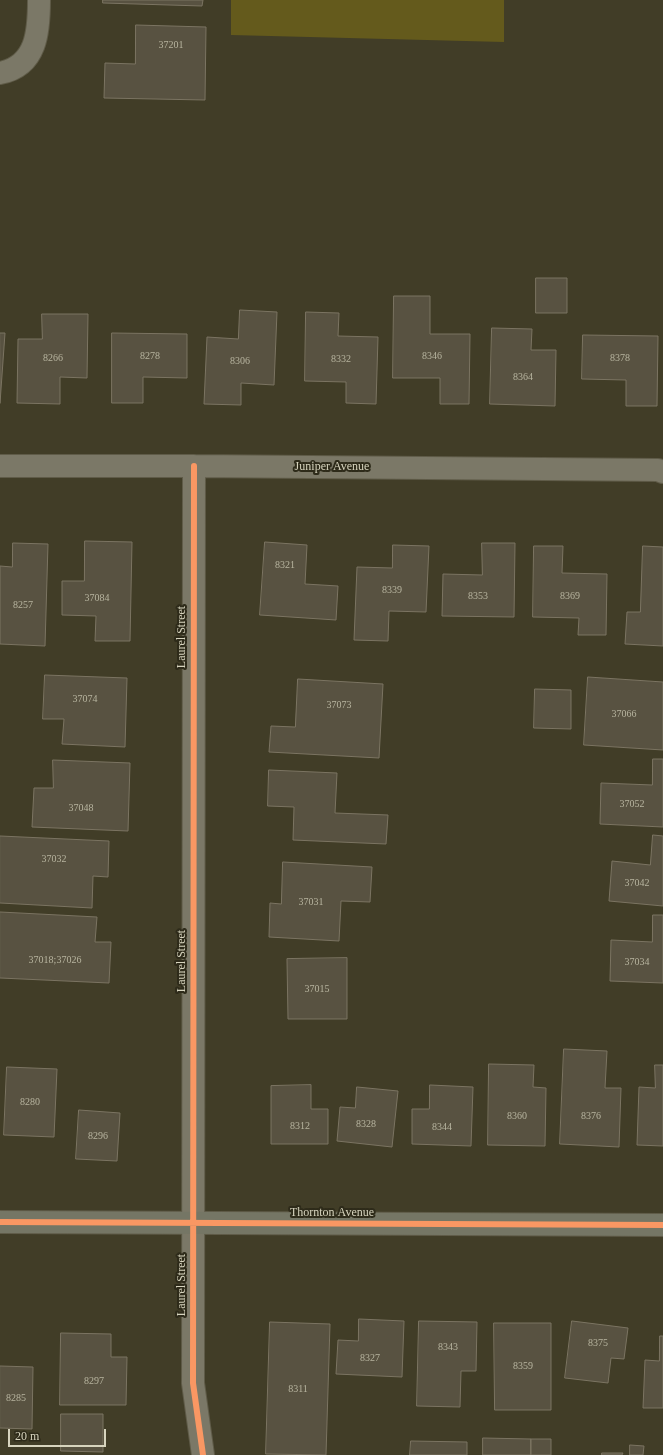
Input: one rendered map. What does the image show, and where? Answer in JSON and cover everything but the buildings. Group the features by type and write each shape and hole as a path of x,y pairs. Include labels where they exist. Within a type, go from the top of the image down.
{"main road":[{"name":"Thornton Avenue","path":"0,1222 663,1225"}],"street":[{"path":"0,73 7,72 23,62 35,43 39,25 39,0"},
{"name":"Juniper Avenue","path":"0,466 658,470 663,472"},
{"name":"Laurel Street","path":"194,466 193,1383 203,1455"}],"shaded area":[{"path":"231,0 504,0 504,42 231,35"}],"cycle path":[{"path":"194,466 193,1383 203,1455"},
{"path":"0,1222 663,1225"}]}
